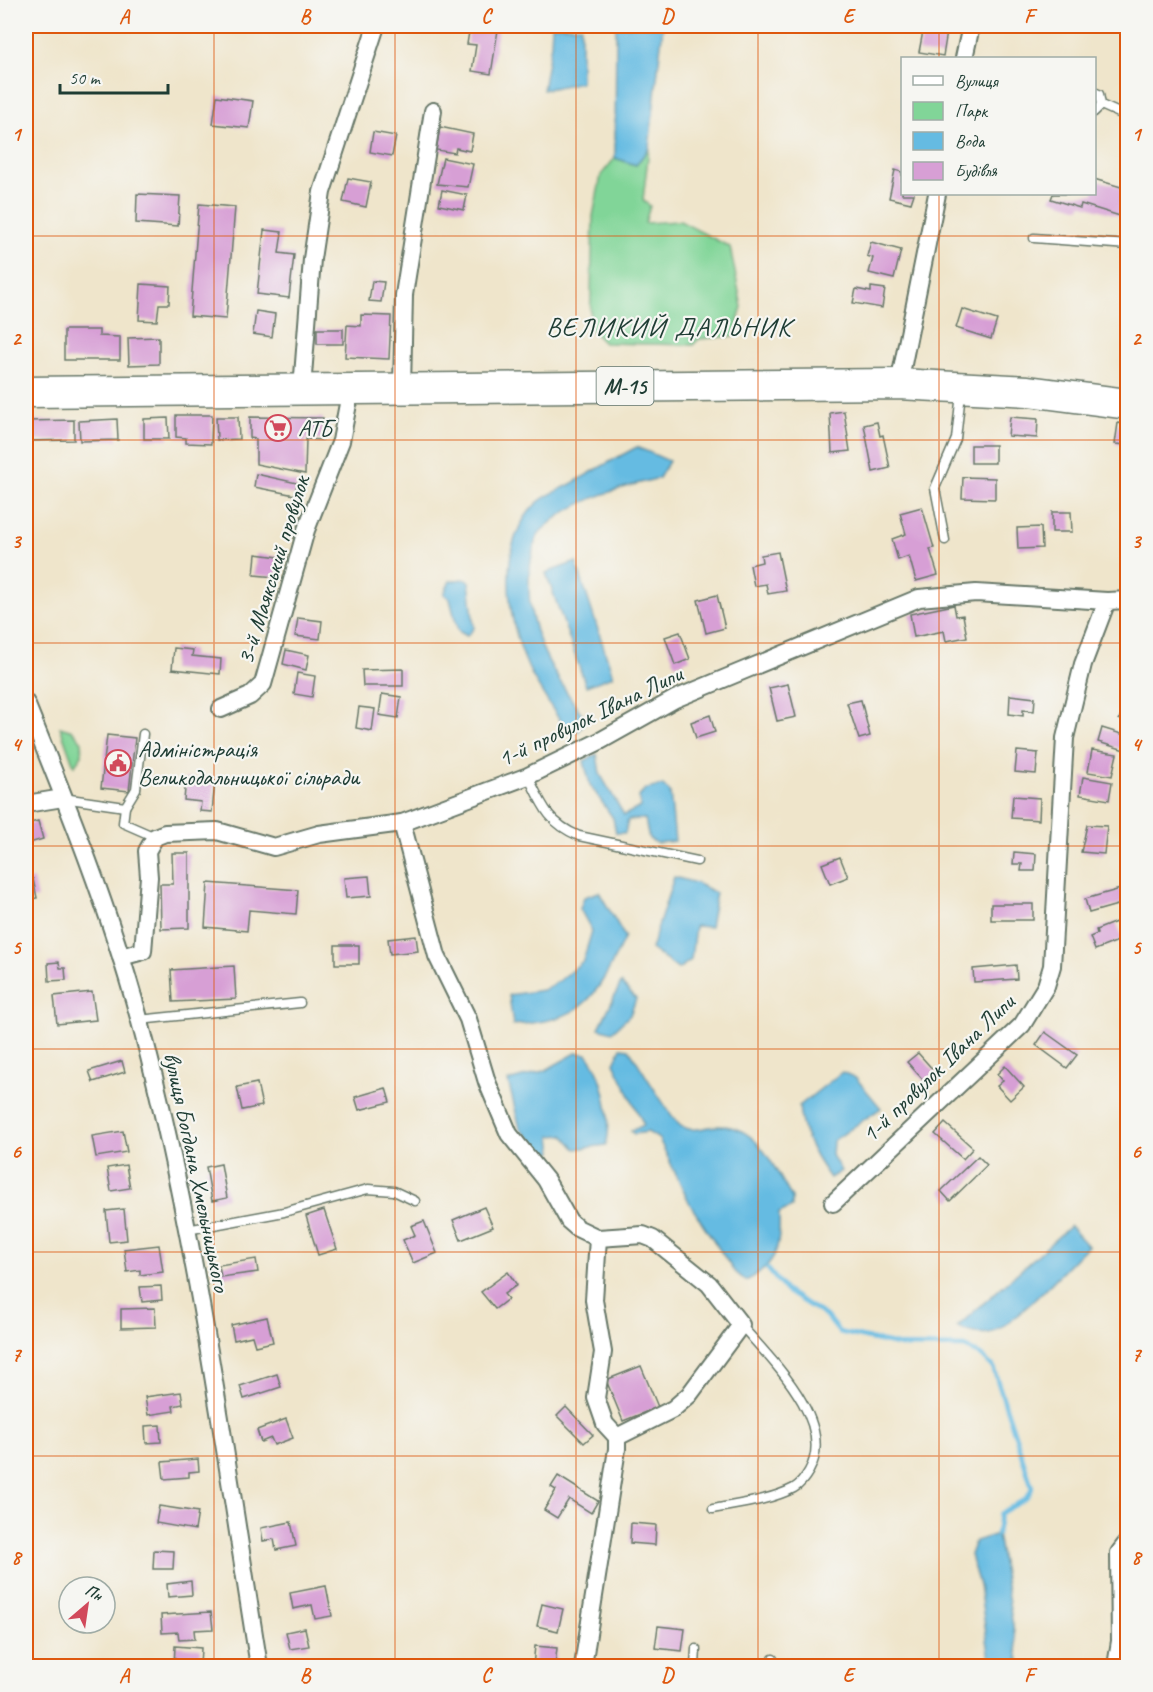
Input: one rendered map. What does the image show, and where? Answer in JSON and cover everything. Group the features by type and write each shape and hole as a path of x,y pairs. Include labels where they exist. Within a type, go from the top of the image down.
{"highway":[{"name":"М-15","path":"26,392 899,384 1028,391 1128,404"}],"street":[{"path":"302,389 312,259 322,192 376,26"},
{"path":"964,57 971,26"},
{"path":"402,388 404,295 433,111"},
{"path":"899,384 938,195"},
{"name":"3-й Маякський провулок","path":"221,709 250,696 263,684 306,530 341,441 351,388"},
{"name":"1-й провулок Івана Липи","path":"155,837 177,831 218,831 274,847 319,834 402,823 528,776 600,741 675,699 919,598 976,593 1107,601 1128,600"},
{"name":"1-й провулок Івана Липи","path":"833,1203 1022,1025 1047,987 1052,966 1065,738 1083,664 1107,601"},
{"name":"вулиця Богдана Хмельницького","path":"26,703 121,957 139,1020 187,1230 259,1666"},
{"path":"26,804 63,798"},
{"path":"402,823 437,956 468,1019 487,1082 509,1134 546,1180 569,1221 577,1228 598,1238 643,1236 653,1239 709,1284 741,1324 689,1395 672,1409 617,1437"},
{"path":"121,957 143,951 149,877 146,857 155,837"},
{"path":"583,1666 616,1464 617,1437 605,1424 596,1398 603,1352 594,1300 598,1238"},
{"path":"1116,1666 1120,1641 1119,1553 1128,1541"}],"lane":[{"path":"1096,92 1099,94 1098,109 1128,117"},
{"path":"1034,238 1128,245"},
{"path":"945,540 935,488 956,439 961,386"},
{"path":"143,734 136,789 125,807 123,823 155,837"},
{"path":"528,776 550,818 565,830 579,836 697,861"},
{"path":"63,798 125,807"},
{"path":"139,1020 300,1003"},
{"path":"187,1230 284,1212 368,1189 394,1191 415,1201"},
{"path":"713,1509 792,1489 805,1477 816,1450 813,1429 800,1399 741,1324"},
{"path":"695,1666 696,1650"}],"green space":[{"path":"649,148 643,200 650,206 645,223 680,221 730,247 742,307 734,336 699,339 693,345 604,343 590,329 593,216 601,175 615,158 636,165"},
{"path":"60,727 73,731 82,742 82,755 74,766"}],"water":[{"path":"552,26 581,26 581,82 543,90 551,44"},
{"path":"616,26 663,26 649,148 636,165 615,158"},
{"path":"637,447 669,461 659,478 628,486 568,510 542,530 534,548 529,583 534,626 550,665 586,720 579,731 566,730 528,667 515,627 509,582 510,560 515,539 524,520 537,503"},
{"path":"576,562 613,676 586,686 546,573"},
{"path":"463,579 469,581 474,628 467,636 458,631 450,599 444,594 450,581"},
{"path":"597,754 600,774 624,815 641,807 639,797 644,790 663,785 670,792 675,841 657,843 649,839 645,819 628,820 625,833 616,833 613,818 590,785 584,761"},
{"path":"674,877 696,883 716,893 710,927 695,926 691,960 678,969 651,949"},
{"path":"599,892 625,937 596,991 573,1011 557,1018 513,1025 509,995 543,990 559,981 583,961 592,931 580,909 584,897"},
{"path":"621,983 636,999 630,1015 612,1032 599,1028"},
{"path":"621,1048 629,1049 663,1103 681,1126 691,1129 721,1126 734,1128 746,1133 756,1141 792,1198 792,1207 779,1213 779,1236 771,1261 746,1281 733,1270 691,1206 659,1139 648,1132 634,1134 631,1131 644,1125 614,1063"},
{"path":"576,1053 587,1054 593,1062 602,1085 608,1111 606,1145 576,1149 564,1135 551,1136 553,1152 546,1155 520,1128 508,1081 544,1071"},
{"path":"842,1072 856,1078 881,1108 833,1141 832,1155 841,1171 830,1178 809,1144 802,1126 799,1106"},
{"path":"1070,1226 1088,1246 1025,1308 999,1329 989,1333 973,1333 957,1327"},
{"path":"997,1534 1020,1666 991,1666 979,1585 970,1555 975,1541"}],"building":[{"path":"470,26 498,30 491,74 472,71 476,45 467,44"},
{"path":"924,26 948,26 943,56 919,52"},
{"path":"217,96 253,101 249,128 213,124"},
{"path":"440,127 473,134 470,151 456,148 455,153 436,150"},
{"path":"373,132 396,136 392,156 370,152"},
{"path":"443,158 473,164 468,187 437,184"},
{"path":"895,170 901,172 901,195 914,195 911,203 889,198"},
{"path":"348,178 371,182 366,207 343,202"},
{"path":"1096,180 1128,189 1128,222 1119,220 1120,216 1081,204 1080,208 1051,199 1053,195 1096,195"},
{"path":"442,190 467,195 464,210 439,205"},
{"path":"137,194 180,196 178,226 136,223"},
{"path":"199,204 235,207 226,319 190,316"},
{"path":"264,230 282,232 279,253 294,255 289,298 257,294"},
{"path":"871,242 901,250 894,279 869,273 873,258 867,256"},
{"path":"372,281 384,282 381,302 369,301"},
{"path":"141,284 170,286 169,304 159,304 157,321 139,320"},
{"path":"871,287 885,289 882,308 853,303 856,289 871,292"},
{"path":"962,309 997,320 991,339 956,328"},
{"path":"256,311 275,314 272,337 253,334"},
{"path":"361,315 391,316 389,359 345,357 347,325 361,326"},
{"path":"317,329 343,329 343,344 317,344"},
{"path":"64,330 99,330 99,336 120,337 120,360 64,360"},
{"path":"159,337 159,364 129,365 128,338"},
{"path":"844,411 850,451 832,453 830,413"},
{"path":"176,415 212,415 211,444 186,443 186,438 176,437"},
{"path":"216,417 238,417 239,439 217,440"},
{"path":"250,417 323,418 322,440 306,439 305,474 256,464 256,439 250,438"},
{"path":"1010,417 1038,419 1037,438 1008,436"},
{"path":"168,418 169,439 144,439 144,419"},
{"path":"117,419 118,440 80,441 79,421"},
{"path":"74,420 74,440 26,441 26,421"},
{"path":"877,422 880,436 883,435 890,468 873,472 864,425"},
{"path":"1118,423 1128,425 1128,445 1115,444"},
{"path":"971,445 995,445 995,463 971,463"},
{"path":"256,474 297,483 295,495 254,487"},
{"path":"963,477 995,478 995,499 962,498"},
{"path":"922,507 934,548 930,549 938,575 916,581 909,556 898,560 892,539 906,534 900,513"},
{"path":"1052,512 1071,512 1072,532 1052,532"},
{"path":"1041,527 1042,548 1018,549 1017,528"},
{"path":"778,552 786,591 768,594 766,584 754,586 750,565 762,562 761,555"},
{"path":"256,554 279,557 276,577 254,575"},
{"path":"717,595 725,628 706,633 698,600"},
{"path":"954,605 956,616 963,615 967,637 946,641 944,631 914,637 910,614"},
{"path":"298,618 322,621 320,639 295,636"},
{"path":"680,632 690,659 675,665 665,637"},
{"path":"174,648 193,650 192,656 221,659 220,674 172,669"},
{"path":"286,650 309,655 306,670 283,664"},
{"path":"403,669 403,686 363,686 362,670"},
{"path":"297,673 315,676 312,697 294,694"},
{"path":"788,684 796,717 777,721 769,688"},
{"path":"382,694 401,697 398,718 379,715"},
{"path":"1010,695 1035,698 1034,711 1023,710 1023,716 1009,714"},
{"path":"1128,699 1128,723 1119,719"},
{"path":"861,700 870,736 859,739 847,703"},
{"path":"359,707 375,709 372,731 356,728"},
{"path":"710,715 715,732 696,738 691,722"},
{"path":"1102,728 1128,736 1128,751 1098,742"},
{"name":"Адміністрація Великодальницької сільради","path":"107,735 135,738 129,791 101,788"},
{"path":"1092,750 1117,754 1112,776 1088,772"},
{"path":"1017,751 1038,753 1036,774 1015,772"},
{"path":"1083,777 1112,782 1109,800 1080,795"},
{"path":"186,778 215,781 212,812 200,811 201,802 184,800"},
{"path":"1013,796 1040,798 1039,820 1011,818"},
{"path":"38,821 43,839 26,844 26,824"},
{"path":"1087,825 1107,826 1104,854 1081,852"},
{"path":"1014,852 1036,854 1035,871 1021,871 1022,864 1013,864"},
{"path":"172,853 189,853 189,928 161,929 160,884 173,884"},
{"path":"840,857 848,877 830,884 822,864"},
{"path":"369,876 371,896 346,898 344,878"},
{"path":"33,879 37,898 26,900 26,881"},
{"path":"208,883 298,890 296,914 249,910 247,931 205,927"},
{"path":"1124,888 1128,902 1089,913 1085,899"},
{"path":"991,904 1033,904 1033,920 991,920"},
{"path":"1116,922 1123,939 1095,950 1090,937 1097,934 1096,930"},
{"path":"416,936 418,951 390,954 388,939"},
{"path":"335,945 359,945 359,964 335,964"},
{"path":"59,962 60,968 65,968 66,980 49,981 48,963"},
{"path":"1016,965 1017,979 974,982 973,969"},
{"path":"234,966 236,999 173,1002 171,970"},
{"path":"92,992 96,1020 57,1024 54,996"},
{"path":"1045,1032 1077,1055 1067,1068 1036,1045"},
{"path":"918,1053 936,1073 925,1082 907,1062"},
{"path":"122,1061 125,1072 93,1082 89,1071"},
{"path":"1005,1066 1024,1087 1010,1100 997,1086 1003,1081 997,1074"},
{"path":"257,1083 262,1106 242,1110 237,1087"},
{"path":"386,1088 390,1102 359,1110 355,1097"},
{"path":"945,1123 973,1148 963,1159 935,1134"},
{"path":"123,1131 127,1152 96,1157 92,1136"},
{"path":"978,1156 987,1165 950,1201 941,1191"},
{"path":"221,1164 227,1198 212,1201 206,1167"},
{"path":"126,1165 130,1188 111,1191 107,1168"},
{"path":"484,1207 493,1227 461,1240 453,1220"},
{"path":"124,1209 127,1240 109,1242 106,1211"},
{"path":"324,1210 337,1249 318,1255 306,1216"},
{"path":"424,1221 437,1253 413,1263 403,1240 415,1235 411,1226"},
{"path":"159,1245 163,1272 140,1275 140,1270 127,1272 124,1249"},
{"path":"256,1259 258,1272 221,1277 219,1265"},
{"path":"508,1272 517,1285 504,1294 508,1299 495,1309 481,1292"},
{"path":"161,1286 162,1300 142,1302 140,1287"},
{"path":"155,1308 156,1327 121,1328 121,1309"},
{"path":"267,1317 273,1342 255,1346 252,1336 234,1340 231,1325"},
{"path":"641,1366 658,1407 623,1421 606,1380"},
{"path":"277,1374 281,1387 244,1399 240,1386"},
{"path":"181,1392 183,1404 173,1406 174,1411 148,1415 145,1397"},
{"path":"566,1407 593,1435 584,1443 557,1416"},
{"path":"286,1419 293,1438 274,1445 271,1438 261,1442 257,1430"},
{"path":"160,1425 161,1442 146,1443 145,1426"},
{"path":"198,1459 199,1471 189,1472 189,1477 164,1479 162,1462"},
{"path":"558,1476 598,1501 591,1513 569,1499 557,1518 544,1510 556,1490 551,1487"},
{"path":"159,1506 198,1512 195,1530 156,1523"},
{"path":"291,1522 296,1546 276,1550 274,1539 263,1541 261,1528"},
{"path":"631,1523 656,1525 655,1545 630,1543"},
{"path":"154,1550 174,1551 173,1569 153,1569"},
{"path":"191,1581 192,1595 168,1597 167,1584"},
{"path":"326,1586 332,1616 315,1619 312,1605 293,1609 290,1593"},
{"path":"542,1604 563,1609 558,1631 537,1626"},
{"path":"211,1612 213,1629 194,1630 195,1639 179,1640 178,1632 162,1633 161,1615"},
{"path":"658,1626 685,1629 682,1651 655,1648"},
{"path":"305,1628 309,1646 290,1649 286,1632"},
{"path":"175,1646 201,1648 200,1666 174,1666"},
{"path":"535,1646 557,1648 555,1666 533,1666"}],"waterway":[{"path":"767,1268 786,1291 826,1316 839,1332 901,1346 965,1347 982,1356 993,1367 1032,1487 1024,1500 1000,1514 997,1534"}],"place":[{"name":"АТБ","path":"278,428"},
{"name":"Адміністрація Великодальницької сільради","path":"118,763"}],"district":[{"name":"ВЕЛИКИЙ ДАЛЬНИК","path":"669,327"}]}
